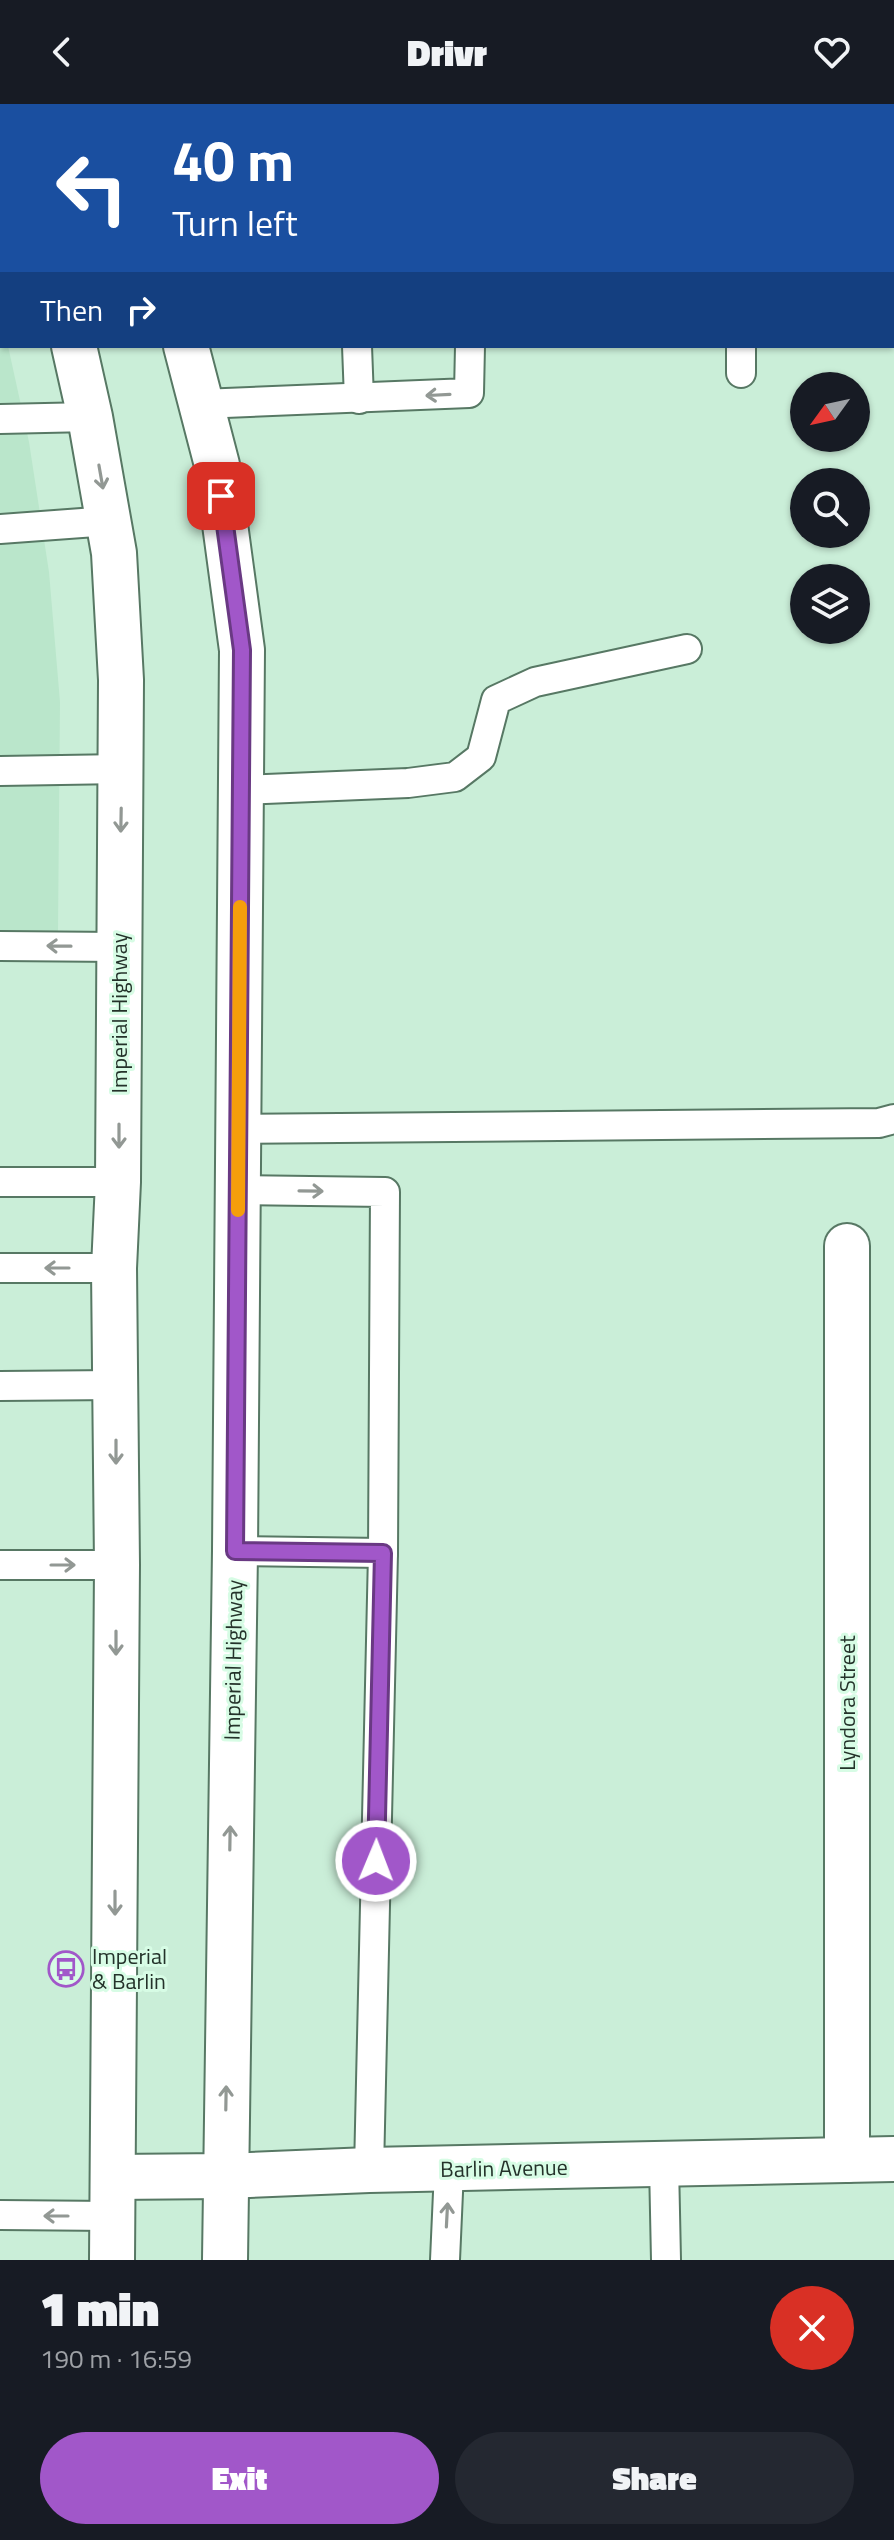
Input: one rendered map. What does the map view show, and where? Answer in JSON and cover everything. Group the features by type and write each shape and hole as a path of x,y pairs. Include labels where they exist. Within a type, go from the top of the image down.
{"main road":[{"name":"Imperial Highway","path":"74,348 114,553 120,664 122,769 118,1182 114,1268 117,1565 112,2260"},
{"name":"Imperial Highway","path":"187,348 217,465 242,650 235,1551 225,2260"},
{"name":"Lyndora Street","path":"847,1246 847,2160"},
{"name":"Barlin Avenue","path":"113,2196 225,2176 894,2159"}],"lane":[{"path":"357,348 359,399"},
{"path":"201,404 469,393 470,348"},
{"path":"0,419 90,417"},
{"path":"0,529 109,521"},
{"path":"241,790 408,783 455,777 481,757 496,700 535,682 687,649"},
{"path":"0,771 122,769"},
{"path":"0,946 119,947"},
{"path":"238,1129 879,1123 894,1119"},
{"path":"0,1182 118,1182"},
{"path":"238,1190 385,1192 383,1553 369,2170"},
{"path":"0,1268 114,1268"},
{"path":"0,1386 116,1385"},
{"path":"235,1551 383,1553"},
{"path":"0,1565 117,1565"},
{"path":"664,2164 666,2260"},
{"path":"445,2260 449,2170"},
{"path":"0,2215 113,2196"}],"shaded area":[{"path":"0,348 8,348 29,442 49,572 60,702 58,931 0,932"}],"slow traffic":[{"path":"238,1210 240,907"}],"place":[{"name":"Imperial & Barlin","path":"66,1969"}],"route":[{"path":"221,496 242,650 235,1551 383,1553 376,1861"}]}
